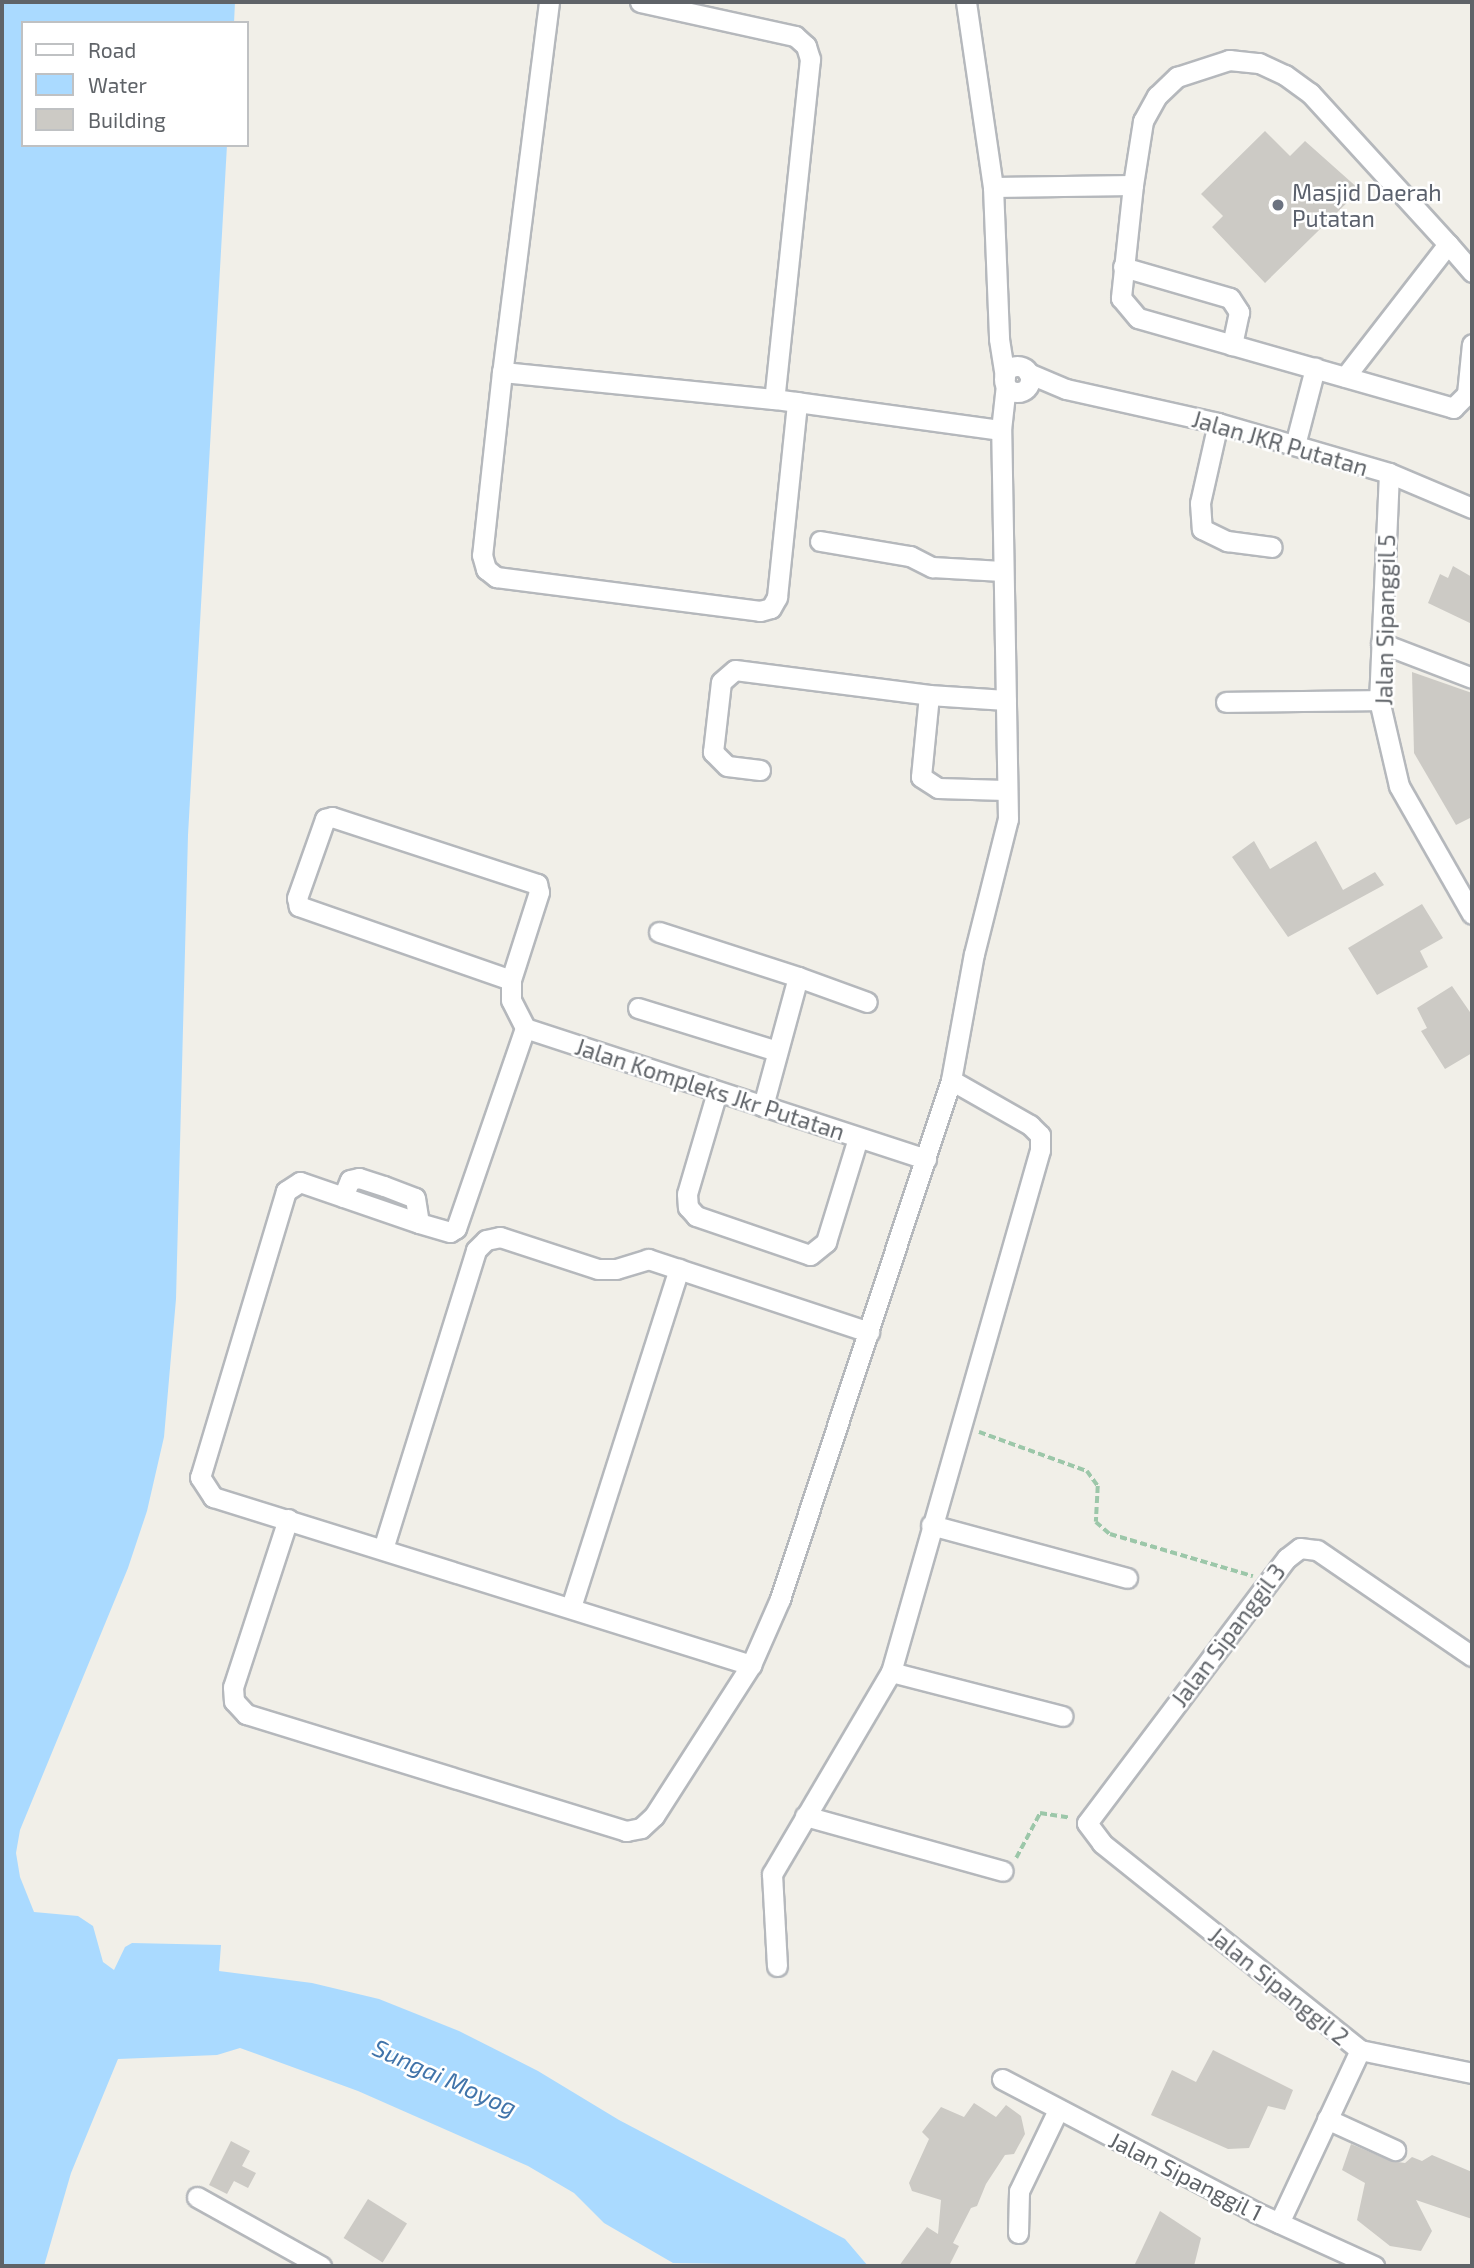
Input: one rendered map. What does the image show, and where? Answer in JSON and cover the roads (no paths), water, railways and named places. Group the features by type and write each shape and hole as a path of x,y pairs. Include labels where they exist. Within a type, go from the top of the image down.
{"street":[{"path":"549,2 502,372 482,555 486,569 496,577 760,611 771,608 777,597 797,402"},
{"path":"640,2 795,36 806,46 810,59 774,399"},
{"path":"288,1519 233,1687 234,1701 246,1714 626,1831 641,1828 654,1816 751,1665 780,1599 951,1080 974,954 1007,819 1001,430 1017,380 999,320 993,187 966,2"},
{"path":"1472,272 1310,93 1259,63 1229,60 1177,77 1157,96 1143,121 1121,298 1138,318 1453,408 1467,394 1472,344"},
{"path":"993,187 1133,185"},
{"path":"1345,377 1448,244"},
{"path":"1123,267 1230,298 1239,312 1232,345"},
{"path":"1296,445 1315,368"},
{"path":"502,372 774,399 1001,430"},
{"name":"Jalan JKR Putatan","path":"1017,380 1218,423 1389,473 1472,508"},
{"path":"1218,423 1200,503 1202,528 1227,541 1272,548"},
{"name":"Jalan Sipanggil 5","path":"1389,473 1379,700 1399,786 1472,914"},
{"path":"820,541 910,556 932,567 1002,571"},
{"path":"1381,643 1472,678"},
{"path":"760,770 727,766 713,752 721,682 735,670 929,695 1006,700"},
{"path":"929,695 921,777 927,784 1005,790"},
{"path":"1226,702 1379,700"},
{"path":"511,980 299,906 297,898 325,819 346,821 537,884 539,892 511,980 511,1000 525,1028 460,1221 450,1231 300,1182 286,1191 200,1477 214,1497 751,1665"},
{"path":"659,932 867,1002"},
{"path":"763,1106 798,977"},
{"path":"638,1008 777,1051"},
{"name":"Jalan Kompleks Jkr Putatan","path":"525,1028 926,1159"},
{"path":"777,1966 772,1874 891,1672 1040,1150 1040,1135 951,1080"},
{"path":"717,1092 687,1194 688,1206 696,1216 810,1255 826,1242 858,1138"},
{"path":"383,1549 476,1250 486,1240 500,1237 598,1269 616,1269 648,1259 869,1332"},
{"path":"571,1608 679,1269"},
{"path":"931,1525 1128,1578"},
{"name":"Jalan Sipanggil 3","path":"1087,1823 1270,1581 1300,1548 1317,1549 1472,1656"},
{"path":"891,1672 1062,1716"},
{"path":"805,1816 1003,1871"},
{"name":"Jalan Sipanggil 2","path":"1087,1823 1102,1843 1360,2050 1279,2223"},
{"path":"1360,2050 1472,2073"},
{"name":"Jalan Sipanggil 1","path":"1002,2079 1279,2223 1374,2266"},
{"path":"1018,2233 1019,2191 1058,2109"},
{"path":"1327,2119 1395,2150"},
{"path":"197,2197 321,2266"}],"water":[{"name":"Sungai Moyog","path":"2,2 235,2 234,21 21,21 21,147 227,147 188,835 176,1299 164,1437 147,1511 128,1568 20,1830 16,1853 20,1877 34,1912 78,1916 93,1926 103,1962 114,1970 125,1947 132,1943 221,1945 219,1971 312,1983 379,1999 459,2031 538,2071 619,2120 845,2239 868,2266 673,2263 604,2223 574,2193 528,2166 358,2091 240,2048 217,2055 118,2059 71,2173 44,2266 2,2266"}],"place":[{"name":"Masjid Daerah Putatan","path":"1278,205"}]}
